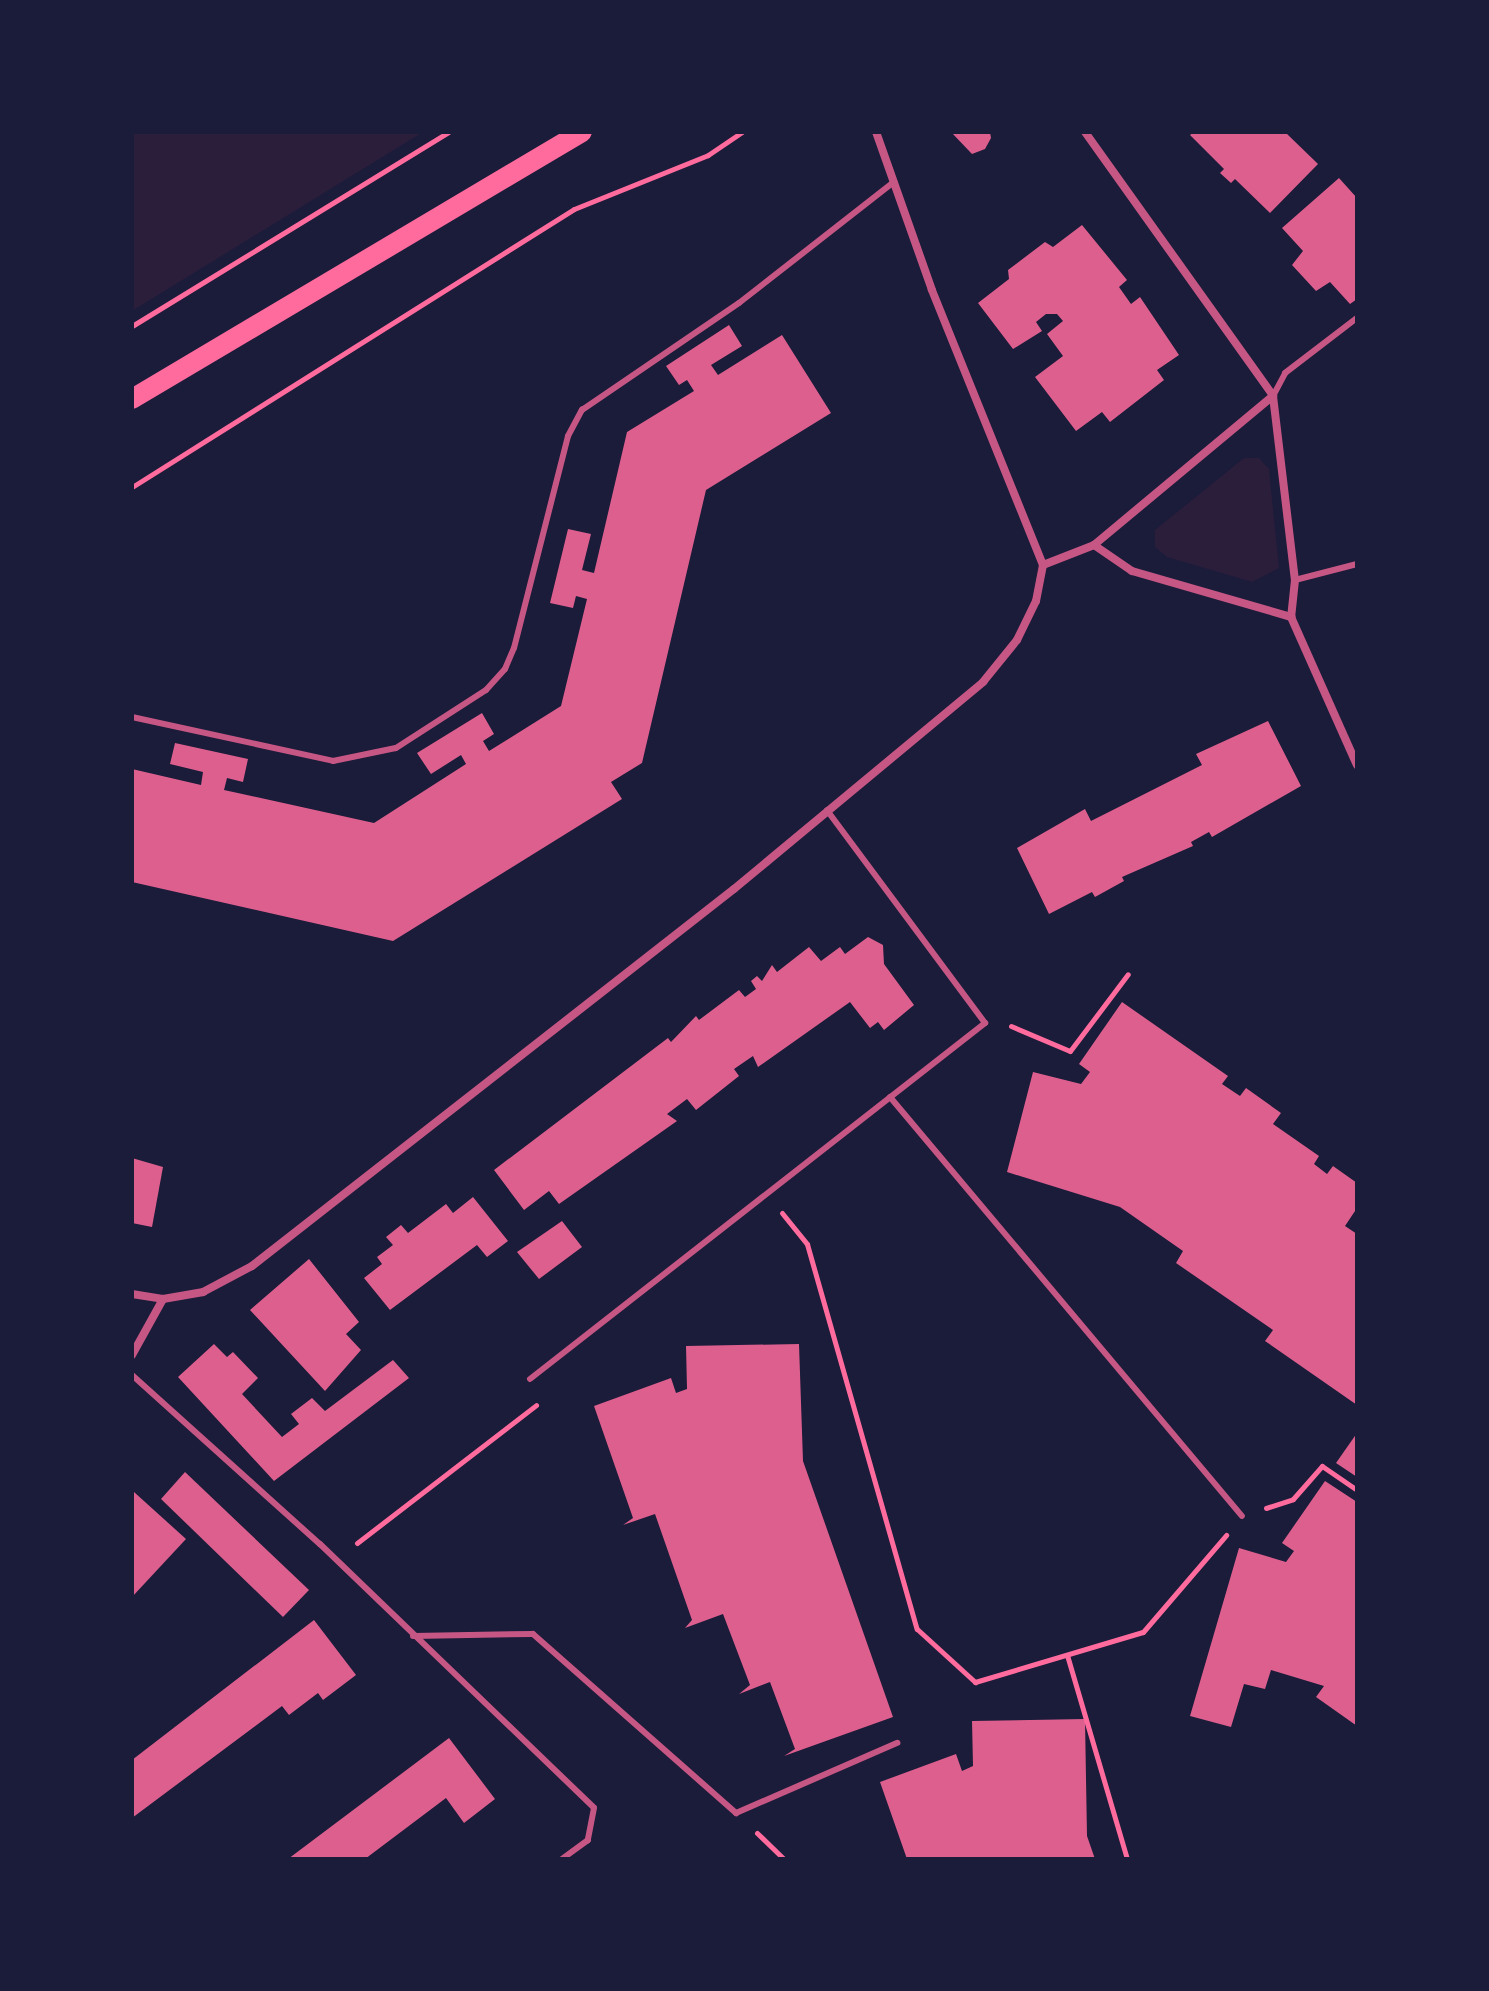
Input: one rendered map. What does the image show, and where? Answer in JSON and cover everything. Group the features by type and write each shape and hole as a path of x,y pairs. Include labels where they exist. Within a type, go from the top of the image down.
{"main road":[{"path":"132,399 582,132"}],"street":[{"path":"132,1294 163,1299 203,1292 252,1266 827,810 983,682 1027,623 1043,565 876,132"},
{"path":"1085,132 1273,396 1295,580 1291,617 1357,765"},
{"path":"1043,565 1094,545 1273,396"},
{"path":"1094,545 1132,571 1291,617"},
{"path":"132,1355 163,1299"}],"lane":[{"path":"132,717 333,761 396,748 486,690 505,669 514,648 568,436 582,410 739,303 894,182"},
{"path":"1273,396 1285,373 1357,318"},
{"path":"1295,580 1357,564"},
{"path":"530,1379 985,1023 827,810"},
{"path":"890,1097 1242,1516"},
{"path":"132,1375 320,1544 594,1808 588,1840 562,1859"},
{"path":"413,1636 533,1634 736,1813 897,1743"}],"path":[{"path":"132,326 448,132"},
{"path":"132,487 574,209 708,155 742,132"},
{"path":"774,1203 807,1244 917,1629 975,1682 1143,1632 1242,1516 1293,1499 1322,1466 1357,1490"},
{"path":"1067,1655 1127,1859"},
{"path":"736,1813 784,1859"}],"shaded area":[{"path":"132,132 423,132 132,311"},
{"path":"1244,458 1259,458 1269,469 1279,568 1252,582 1167,557 1155,547 1155,530"}],"building":[{"path":"951,132 990,132 991,138 985,149 972,154"},
{"path":"1194,132 1285,132 1318,164 1270,213 1235,179 1231,183 1220,173 1224,169 1190,135"},
{"path":"1339,178 1357,198 1357,299 1350,304 1330,282 1316,291 1292,265 1303,251 1282,228"},
{"path":"1082,225 1127,280 1119,287 1131,304 1140,297 1179,355 1157,370 1164,380 1110,422 1102,412 1076,431 1035,377 1063,356 1047,334 1063,321 1057,314 1046,314 1036,322 1042,331 1013,349 978,303 1009,279 1008,270 1045,242 1053,247"},
{"path":"729,325 742,346 711,365 718,375 782,335 831,413 706,490 642,763 611,782 622,799 393,941 132,882 132,769 201,785 203,772 170,764 175,743 248,759 243,782 227,778 224,790 374,823 466,764 461,755 431,774 417,753 482,713 494,734 483,741 489,751 561,706 587,599 576,596 573,608 550,603 568,529 591,534 582,570 594,573 627,432 694,391 687,380 679,385 666,366"},
{"path":"1268,721 1301,786 1212,837 1209,832 1191,842 1193,846 1122,877 1124,881 1095,897 1092,892 1049,914 1017,848 1085,809 1091,821 1202,765 1196,754"},
{"path":"868,937 883,945 884,964 914,1005 884,1030 878,1022 870,1028 850,1002 758,1067 753,1056 734,1069 739,1076 696,1110 687,1099 667,1114 677,1121 559,1204 549,1191 524,1210 494,1170 668,1038 671,1042 696,1016 699,1020 739,990 745,997 756,989 751,981 757,976 762,981 772,965 777,972 809,947 821,961 840,947 845,954"},
{"path":"1122,1002 1228,1076 1222,1084 1240,1096 1246,1088 1281,1113 1273,1124 1319,1156 1314,1164 1327,1174 1333,1166 1357,1183 1357,1208 1345,1226 1357,1234 1357,1405 1265,1341 1273,1330 1176,1263 1183,1251 1120,1207 1007,1172 1033,1072 1081,1084 1090,1072 1079,1064"},
{"path":"132,1158 163,1167 152,1227 132,1223"},
{"path":"473,1197 508,1241 487,1257 477,1245 390,1310 364,1278 382,1264 377,1257 393,1245 386,1237 401,1225 408,1233 446,1204 453,1213"},
{"path":"562,1221 582,1247 539,1279 517,1252"},
{"path":"309,1259 359,1322 346,1334 361,1350 325,1391 250,1310"},
{"path":"214,1344 227,1357 233,1352 258,1378 242,1394 282,1437 299,1424 291,1414 312,1398 325,1411 393,1360 409,1378 274,1481 178,1377"},
{"path":"799,1344 803,1461 893,1717 784,1756 795,1749 770,1682 739,1694 750,1685 723,1614 685,1628 692,1620 655,1514 623,1525 633,1518 594,1406 671,1378 676,1393 687,1389 686,1346"},
{"path":"1357,1433 1357,1477 1336,1463"},
{"path":"185,1472 309,1590 283,1617 161,1499"},
{"path":"1325,1481 1357,1502 1357,1726 1316,1697 1324,1686 1271,1670 1265,1689 1244,1684 1231,1727 1190,1716 1239,1548 1286,1562 1294,1551 1282,1543"},
{"path":"134,1492 186,1539 132,1597 132,1494"},
{"path":"314,1620 356,1675 323,1700 318,1693 289,1715 282,1706 132,1818 132,1760"},
{"path":"1085,1719 1087,1836 1095,1859 907,1859 880,1782 956,1754 962,1771 973,1766 972,1721"},
{"path":"449,1738 495,1799 464,1823 446,1798 365,1859 288,1859"}]}
